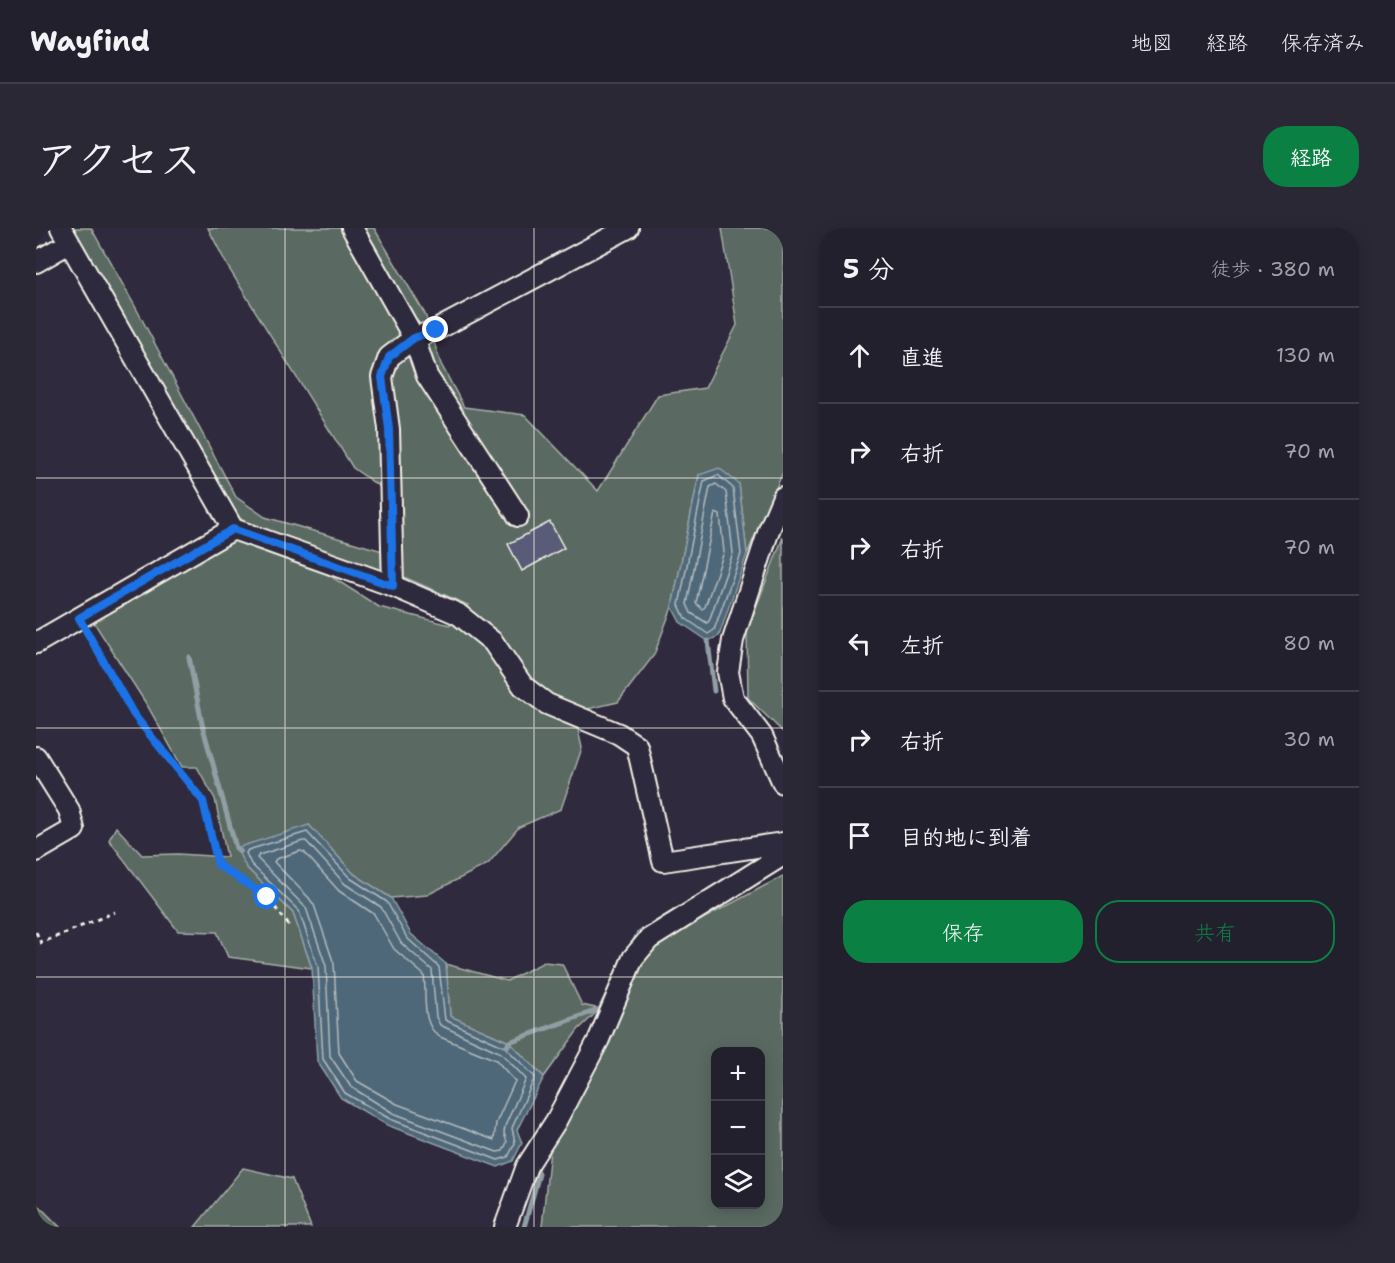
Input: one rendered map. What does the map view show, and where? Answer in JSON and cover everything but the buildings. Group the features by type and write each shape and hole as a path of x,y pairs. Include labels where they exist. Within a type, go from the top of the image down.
{"street":[{"path":"352,228 414,338 427,376 518,516"},
{"path":"393,586 389,429 382,377 389,357 414,338 436,330 628,228"},
{"path":"36,262 65,235 233,529 393,586 458,614 493,642 523,686 547,704 619,734 637,746 663,861 783,843"},
{"path":"783,496 769,530 737,629 728,672 733,698 762,736 783,783"},
{"path":"36,643 233,529"},
{"path":"36,758 69,810 74,829 36,851"},
{"path":"505,1227 530,1161 556,1121 588,1060 633,958 649,939 783,855"}],"path":[{"path":"79,618 134,715 203,801 218,865 267,897 291,928"},
{"path":"36,932 41,943 115,912"}],"green space":[{"path":"71,228 91,228 236,497 265,517 386,552 384,490 353,468 228,267 208,228 374,228 425,314 441,364 464,407 525,415 598,491 658,395 705,388 737,325 722,228 783,228 783,472 747,554 739,484 699,475 672,607 654,655 618,702 574,712 582,748 561,809 519,827 488,864 427,895 391,898 354,874 309,825 246,867 293,913 312,968 228,957 217,932 178,931 109,840 116,827 142,855 178,854 227,857 215,799 197,767 182,767 147,705 93,621 233,538 324,572 379,607 450,625 468,605 406,578 268,537 233,514"},
{"path":"783,537 783,732 748,698 747,631"},
{"path":"783,876 783,1227 542,1227 550,1150 652,946"},
{"path":"544,962 562,964 582,1005 600,1009 578,1030 544,1077 509,1042 450,1016 446,964 507,981"},
{"path":"243,1168 292,1179 311,1227 195,1227"},
{"path":"36,1203 60,1227 36,1227"}],"water":[{"path":"719,468 739,484 747,554 719,636 708,641 680,622 672,607 699,475"},
{"path":"309,825 354,874 391,898 411,934 446,964 450,1016 509,1042 544,1077 517,1130 522,1143 513,1161 498,1167 387,1125 341,1098 317,1061 312,968 293,913 246,867 236,848"}],"waterway":[{"path":"708,641 714,691"},
{"path":"189,657 202,724 236,848 240,851"},
{"path":"631,948 638,934 686,905"},
{"path":"507,1047 509,1042 600,1009 609,991"},
{"path":"524,1227 539,1174 535,1164"}],"route":[{"path":"267,897 218,865 203,801 134,715 79,618 233,529 393,586 389,429 382,377 389,357 414,338 436,330"}]}
